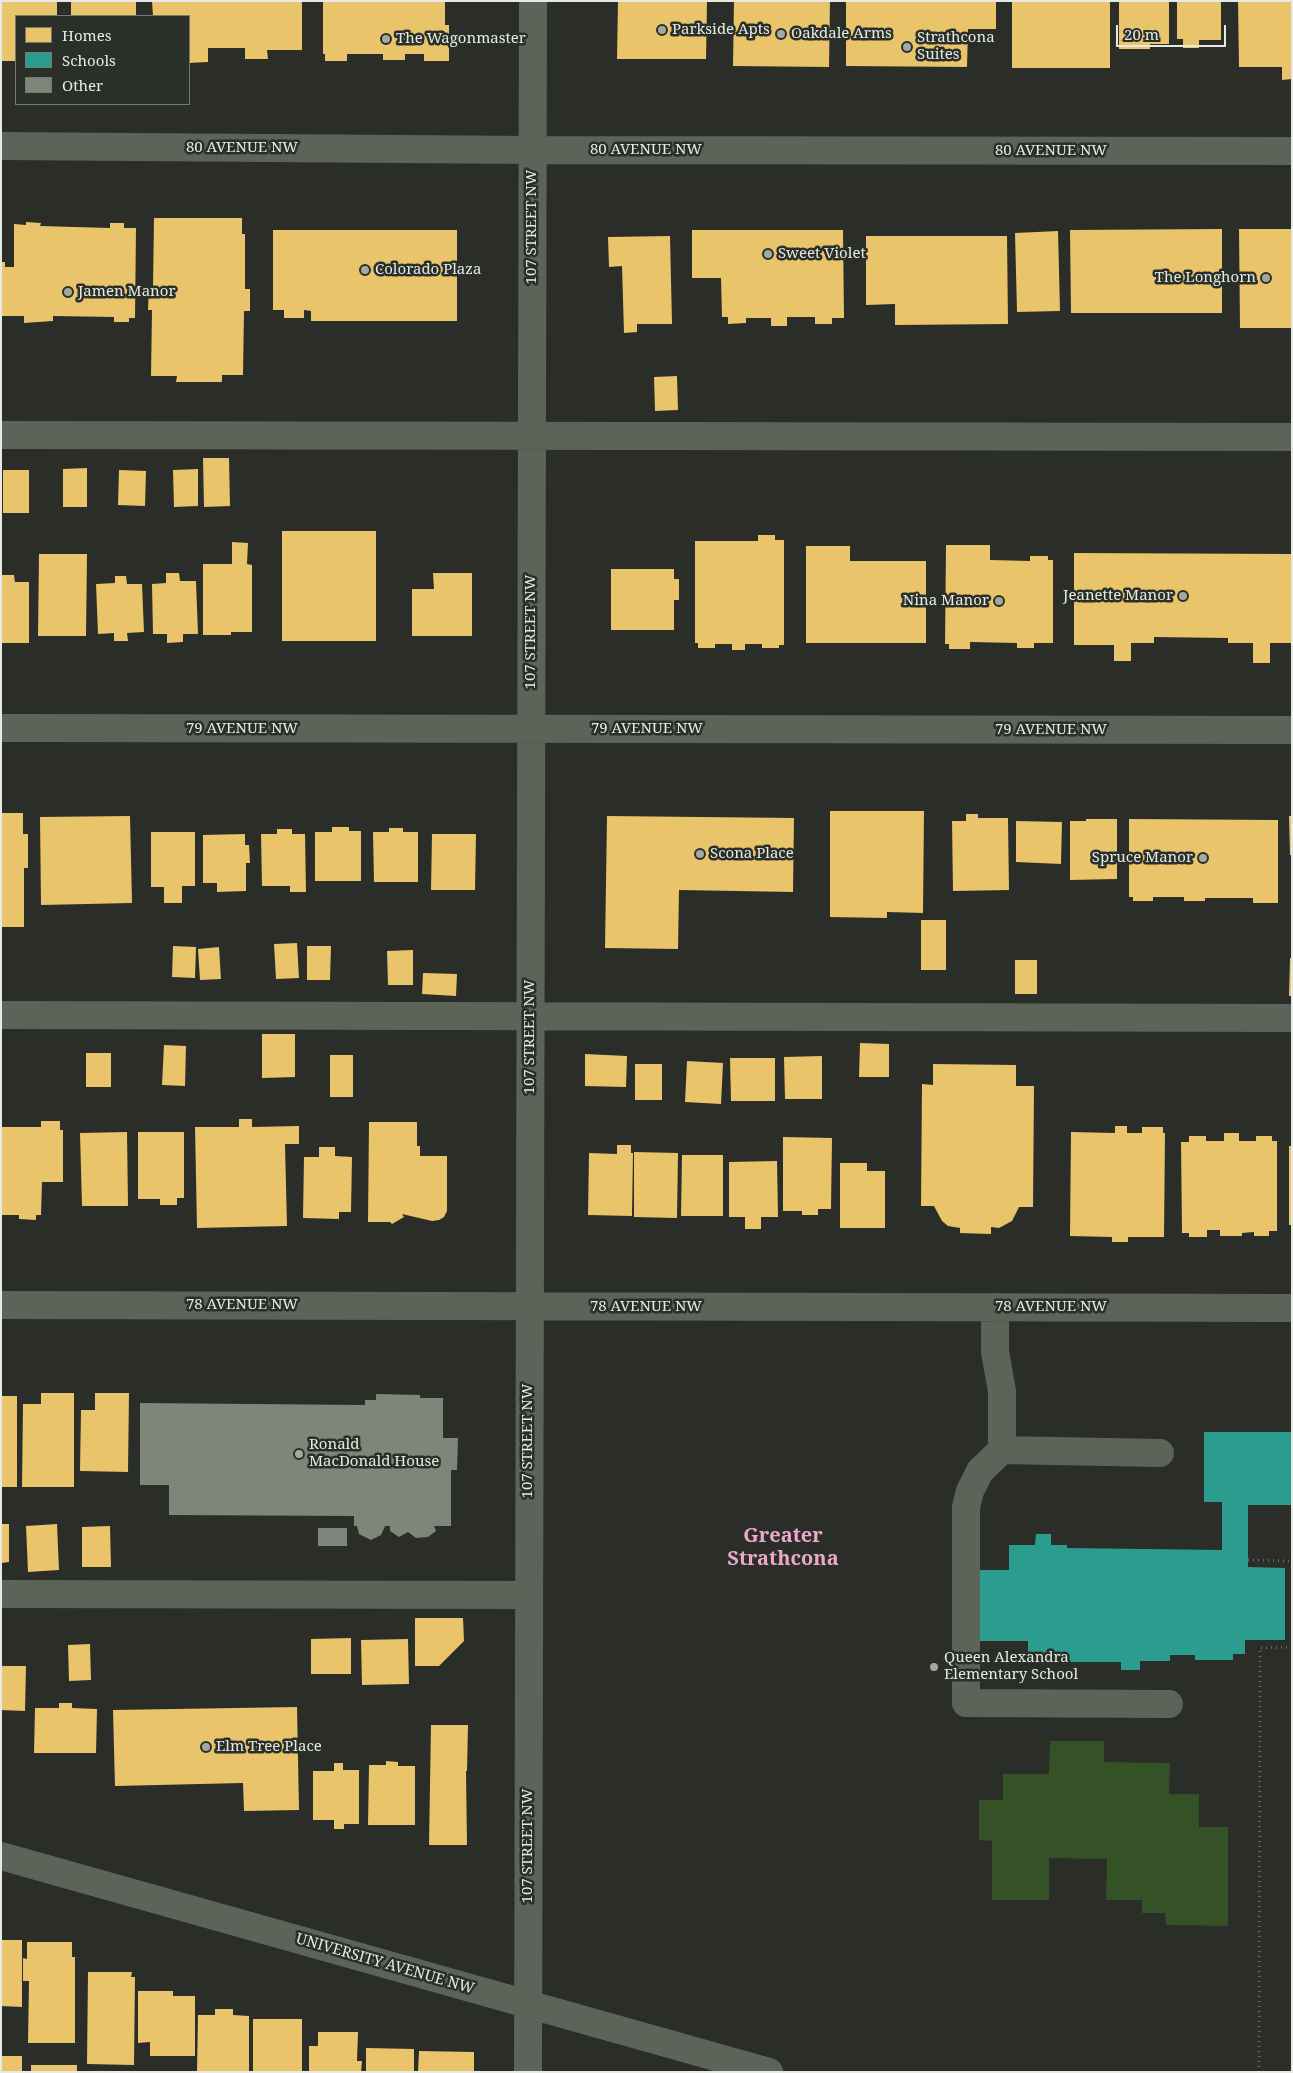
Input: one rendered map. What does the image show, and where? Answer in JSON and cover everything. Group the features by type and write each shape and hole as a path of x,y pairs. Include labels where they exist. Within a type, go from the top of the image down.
{"street":[{"name":"107 STREET NW","path":"528,2072 528,1307 533,1"},
{"name":"80 AVENUE NW","path":"1,146 532,150 1292,151"},
{"path":"1,435 1292,437"},
{"name":"79 AVENUE NW","path":"1,728 1292,730"},
{"path":"1,1015 1292,1018"},
{"name":"78 AVENUE NW","path":"1,1304 1292,1308"},
{"path":"995,1307 995,1352 1002,1391 1002,1450"},
{"path":"1160,1453 1002,1450 980,1471 970,1491 966,1507 966,1703 1169,1704"},
{"path":"1,1594 529,1595"},
{"name":"UNIVERSITY AVENUE NW","path":"1,1856 769,2072"}],"path":[{"path":"1248,1560 1292,1562"},
{"path":"1258,2072 1260,1648 1292,1647"}],"green space":[{"path":"1050,1741 1104,1741 1104,1762 1170,1763 1169,1794 1199,1794 1199,1827 1228,1827 1228,1926 1166,1925 1165,1913 1142,1913 1142,1900 1106,1900 1107,1859 1049,1858 1049,1900 992,1900 992,1841 979,1840 979,1800 1003,1800 1003,1774 1049,1774"}],"building: Homes":[{"path":"1,1 57,1 57,15 15,15 15,61 1,61"},
{"path":"71,1 136,1 136,15 71,15"},
{"path":"152,1 302,1 302,50 267,50 268,59 245,59 245,48 208,48 208,62 190,63 190,15 153,15"},
{"name":"The Wagonmaster","path":"323,1 445,1 445,25 449,25 449,61 424,61 424,54 405,54 405,60 383,60 383,54 347,54 347,61 325,61 325,54 323,54"},
{"name":"Parkside Apts","path":"618,1 707,1 706,59 617,59"},
{"name":"Oakdale Arms","path":"734,1 830,1 829,67 733,66"},
{"name":"Strathcona Suites","path":"846,1 996,1 996,29 968,29 967,67 846,66"},
{"path":"1012,1 1110,1 1110,68 1012,68"},
{"path":"1119,1 1169,1 1169,44 1150,44 1150,49 1119,49"},
{"path":"1177,1 1221,1 1221,40 1199,40 1199,48 1183,48 1183,39 1177,39"},
{"path":"1238,1 1292,1 1292,79 1282,80 1282,67 1239,67"},
{"path":"154,218 242,218 242,234 245,234 245,289 250,289 250,311 244,311 243,375 222,375 222,382 176,382 177,376 151,376 152,310 148,310 149,286 153,286"},
{"name":"Jamen Manor","path":"26,222 41,223 40,226 110,228 110,223 124,223 124,228 136,228 135,318 129,318 129,322 114,322 114,317 53,316 53,321 24,323 24,316 1,316 1,262 5,262 5,267 14,267 14,224 26,225"},
{"path":"1222,229 1222,313 1071,313 1070,230"},
{"name":"The Longhorn","path":"1239,229 1292,229 1292,328 1240,328"},
{"name":"Colorado Plaza","path":"273,230 457,230 457,321 311,321 311,311 304,310 304,318 284,318 284,310 273,310"},
{"name":"Sweet Violet","path":"692,230 843,230 844,318 832,318 832,324 815,324 815,317 787,317 787,326 771,326 771,318 746,318 746,323 728,324 728,317 722,317 721,278 692,278"},
{"path":"1058,231 1060,311 1017,312 1015,233"},
{"path":"670,236 672,324 637,324 637,332 624,333 622,266 609,267 608,237"},
{"path":"866,236 1007,236 1008,324 895,325 895,304 866,305"},
{"path":"677,376 678,410 655,411 654,377"},
{"path":"203,458 229,458 230,506 204,507"},
{"path":"87,468 87,507 63,507 63,469"},
{"path":"198,469 198,506 174,507 173,470"},
{"path":"3,470 29,470 29,513 3,513"},
{"path":"119,470 146,471 145,506 118,505"},
{"path":"282,531 376,531 376,641 282,641"},
{"path":"758,535 775,535 775,540 784,540 784,645 779,645 779,648 762,648 762,644 745,644 745,650 732,650 732,644 715,644 715,648 698,648 698,643 695,643 695,541 758,541"},
{"path":"232,542 248,543 247,564 252,565 252,632 231,632 231,635 203,635 203,564 232,564"},
{"name":"Nina Manor","path":"946,545 990,545 990,560 1030,561 1030,556 1048,556 1048,560 1053,560 1053,643 1034,643 1034,648 1017,648 1017,643 970,642 970,649 949,649 949,644 945,644"},
{"path":"806,546 850,546 850,561 926,561 926,643 806,643"},
{"name":"Jeanette Manor","path":"1074,553 1292,554 1292,643 1270,643 1270,663 1253,663 1253,643 1228,643 1228,638 1154,637 1154,643 1131,643 1131,661 1114,661 1114,645 1074,645"},
{"path":"39,554 87,554 86,636 38,636"},
{"path":"611,569 674,569 674,579 679,579 679,600 674,600 674,630 611,630"},
{"path":"166,573 179,573 180,581 196,581 198,634 183,634 183,642 167,643 167,634 153,634 152,584 166,583"},
{"path":"433,573 472,573 472,636 412,636 412,589 434,589"},
{"path":"1,575 14,575 15,582 29,582 29,643 1,643"},
{"path":"115,576 126,576 127,584 142,584 144,632 127,633 128,641 114,641 114,633 98,634 96,584 115,583"},
{"path":"830,811 924,811 923,913 887,912 887,918 830,917"},
{"path":"1,813 23,813 23,834 28,834 28,868 24,868 24,927 1,927"},
{"path":"966,814 978,814 978,818 1008,818 1009,890 953,891 952,821 966,821"},
{"path":"130,816 132,903 41,905 40,817"},
{"name":"Scona Place","path":"607,816 794,818 793,892 679,890 678,949 605,948"},
{"path":"1289,816 1292,816 1292,855 1290,855"},
{"path":"1086,819 1117,819 1117,879 1070,880 1070,821 1086,821"},
{"name":"Spruce Manor","path":"1129,819 1278,820 1278,903 1253,903 1253,898 1205,898 1205,901 1184,901 1184,897 1153,897 1153,901 1133,901 1133,897 1129,897"},
{"path":"1016,821 1062,822 1061,864 1016,862"},
{"path":"332,827 349,827 349,831 361,831 361,881 315,881 315,832 332,832"},
{"path":"389,828 403,828 403,832 418,832 418,882 374,882 373,832 389,832"},
{"path":"277,829 292,829 292,834 305,834 306,892 290,892 290,886 262,886 261,834 277,834"},
{"path":"151,832 195,832 195,886 182,886 182,903 164,903 164,887 151,887"},
{"path":"245,834 245,845 249,845 250,863 246,863 246,891 217,892 217,883 203,883 203,835"},
{"path":"432,834 476,834 475,890 431,890"},
{"path":"921,920 946,920 946,970 921,970"},
{"path":"297,943 299,978 276,979 274,944"},
{"path":"173,946 196,947 195,978 172,977"},
{"path":"307,946 331,946 330,980 307,980"},
{"path":"219,947 221,979 200,980 198,949"},
{"path":"413,950 413,985 388,985 387,951"},
{"path":"1290,958 1292,958 1292,996 1289,996"},
{"path":"1015,960 1037,960 1037,994 1015,994"},
{"path":"423,973 457,974 456,996 422,994"},
{"path":"262,1034 295,1034 295,1077 262,1078"},
{"path":"860,1043 889,1044 889,1077 859,1077"},
{"path":"164,1045 186,1046 185,1086 162,1085"},
{"path":"86,1053 111,1053 111,1087 86,1087"},
{"path":"585,1054 627,1056 626,1087 585,1086"},
{"path":"330,1055 353,1055 353,1097 330,1097"},
{"path":"822,1056 822,1099 785,1099 784,1057"},
{"path":"730,1058 775,1058 775,1101 731,1101"},
{"path":"687,1061 723,1063 721,1104 685,1102"},
{"path":"635,1064 662,1064 662,1100 635,1100"},
{"path":"933,1064 1016,1065 1016,1086 1034,1086 1033,1207 1019,1207 1012,1221 999,1228 991,1227 991,1234 960,1233 960,1228 948,1226 942,1221 934,1206 921,1206 922,1084 933,1085"},
{"path":"239,1119 252,1119 252,1127 299,1126 299,1144 285,1144 287,1226 197,1228 195,1127 239,1127"},
{"path":"41,1121 60,1121 60,1130 63,1130 63,1182 42,1182 41,1215 36,1215 36,1220 19,1219 19,1215 1,1215 1,1127 41,1127"},
{"path":"369,1122 417,1122 417,1146 420,1146 420,1156 447,1156 447,1211 444,1217 432,1221 402,1214 404,1217 392,1224 390,1222 368,1222"},
{"path":"1115,1126 1127,1126 1127,1133 1142,1133 1142,1127 1163,1127 1163,1133 1165,1133 1164,1237 1128,1237 1128,1242 1112,1242 1112,1237 1070,1236 1071,1132 1115,1133"},
{"path":"127,1132 128,1206 82,1206 80,1133"},
{"path":"138,1132 184,1132 184,1198 177,1198 177,1205 160,1205 160,1199 138,1199"},
{"path":"1224,1133 1239,1133 1239,1141 1256,1141 1256,1136 1272,1136 1272,1141 1277,1141 1277,1231 1269,1231 1269,1236 1254,1236 1254,1232 1242,1233 1242,1236 1220,1236 1220,1230 1207,1230 1207,1237 1189,1237 1189,1233 1182,1233 1181,1142 1189,1142 1189,1136 1206,1136 1206,1141 1224,1141"},
{"path":"783,1137 832,1138 831,1209 818,1209 818,1215 802,1215 802,1211 783,1211"},
{"path":"617,1145 631,1145 631,1153 633,1153 632,1216 588,1215 589,1153 617,1154"},
{"path":"1289,1146 1292,1146 1292,1225 1289,1225"},
{"path":"319,1147 335,1147 335,1156 352,1157 351,1212 339,1212 339,1219 303,1218 304,1157 319,1157"},
{"path":"634,1152 678,1153 677,1218 634,1217"},
{"path":"682,1155 723,1155 723,1216 681,1216"},
{"path":"777,1161 778,1217 761,1217 761,1229 745,1229 745,1217 729,1217 729,1162"},
{"path":"840,1163 867,1163 867,1171 885,1171 885,1228 840,1228"},
{"path":"41,1393 74,1393 74,1487 22,1487 23,1404 41,1404"},
{"path":"95,1393 129,1393 128,1472 80,1471 81,1410 95,1410"},
{"path":"1,1396 17,1396 17,1487 1,1487"},
{"path":"1,1524 9,1524 9,1562 1,1563"},
{"path":"57,1524 59,1570 28,1572 26,1526"},
{"path":"110,1526 111,1567 82,1567 82,1527"},
{"path":"415,1618 463,1618 464,1641 439,1666 415,1666"},
{"path":"351,1638 351,1674 311,1674 311,1639"},
{"path":"408,1639 409,1684 362,1685 361,1640"},
{"path":"90,1644 91,1680 69,1681 68,1645"},
{"path":"1,1666 26,1666 25,1711 1,1710"},
{"path":"59,1703 72,1703 72,1708 97,1709 96,1753 34,1753 35,1708 59,1708"},
{"name":"Elm Tree Place","path":"297,1707 299,1810 244,1811 243,1783 115,1786 113,1710"},
{"path":"431,1725 468,1725 466,1771 467,1845 429,1845"},
{"path":"386,1761 398,1762 398,1766 415,1766 415,1825 368,1825 369,1765 386,1765"},
{"path":"334,1763 343,1763 343,1770 359,1770 359,1824 344,1824 344,1829 334,1829 334,1820 313,1820 313,1771 334,1771"},
{"path":"1,1940 22,1940 22,2007 1,2006"},
{"path":"27,1942 72,1942 72,1957 75,1957 75,2043 28,2043 29,1981 23,1981 23,1958 27,1959"},
{"path":"88,1972 132,1972 131,1977 135,1977 134,2065 87,2064"},
{"path":"138,1991 173,1991 173,1996 195,1996 195,2056 150,2056 150,2042 138,2043"},
{"path":"215,2009 233,2009 233,2015 249,2016 249,2072 197,2072 198,2015 215,2015"},
{"path":"253,2019 302,2019 302,2072 253,2072"},
{"path":"318,2032 358,2032 357,2061 362,2061 361,2072 309,2072 309,2046 318,2046"},
{"path":"366,2048 414,2049 414,2072 366,2072"},
{"path":"419,2051 474,2052 474,2072 418,2072"},
{"path":"1,2056 22,2056 22,2072 1,2072"},
{"path":"31,2065 77,2065 77,2072 31,2072"}],"building: Schools":[{"path":"1204,1432 1292,1432 1292,1505 1248,1505 1248,1567 1285,1568 1285,1640 1245,1640 1245,1654 1233,1654 1233,1660 1195,1660 1195,1655 1170,1655 1170,1661 1140,1661 1140,1670 1121,1670 1121,1662 1028,1662 1028,1641 974,1641 975,1570 1009,1570 1009,1545 1035,1545 1036,1534 1051,1534 1051,1545 1067,1545 1067,1548 1222,1550 1222,1502 1204,1502"}],"building: Other":[{"name":"Ronald MacDonald House","path":"376,1394 420,1395 420,1398 443,1398 443,1438 458,1438 457,1470 451,1470 451,1526 434,1526 436,1531 428,1537 416,1538 408,1532 399,1537 390,1531 390,1526 385,1526 381,1535 371,1540 359,1534 357,1526 354,1526 354,1516 169,1515 169,1485 140,1485 140,1403 365,1405 365,1400 376,1400"},
{"path":"318,1528 347,1528 347,1546 318,1546"}],"place":[{"name":"Parkside Apts","path":"662,30"},
{"name":"Oakdale Arms","path":"781,34"},
{"name":"The Wagonmaster","path":"386,39"},
{"name":"Strathcona Suites","path":"907,47"},
{"name":"Sweet Violet","path":"768,254"},
{"name":"Colorado Plaza","path":"365,270"},
{"name":"The Longhorn","path":"1266,278"},
{"name":"Jamen Manor","path":"68,292"},
{"name":"Jeanette Manor","path":"1183,596"},
{"name":"Nina Manor","path":"999,601"},
{"name":"Scona Place","path":"700,854"},
{"name":"Spruce Manor","path":"1203,858"},
{"name":"Ronald MacDonald House","path":"299,1454"},
{"name":"Queen Alexandra Elementary School","path":"934,1667"},
{"name":"Elm Tree Place","path":"206,1747"}],"district":[{"name":"Greater Strathcona","path":"783,1548"}]}
